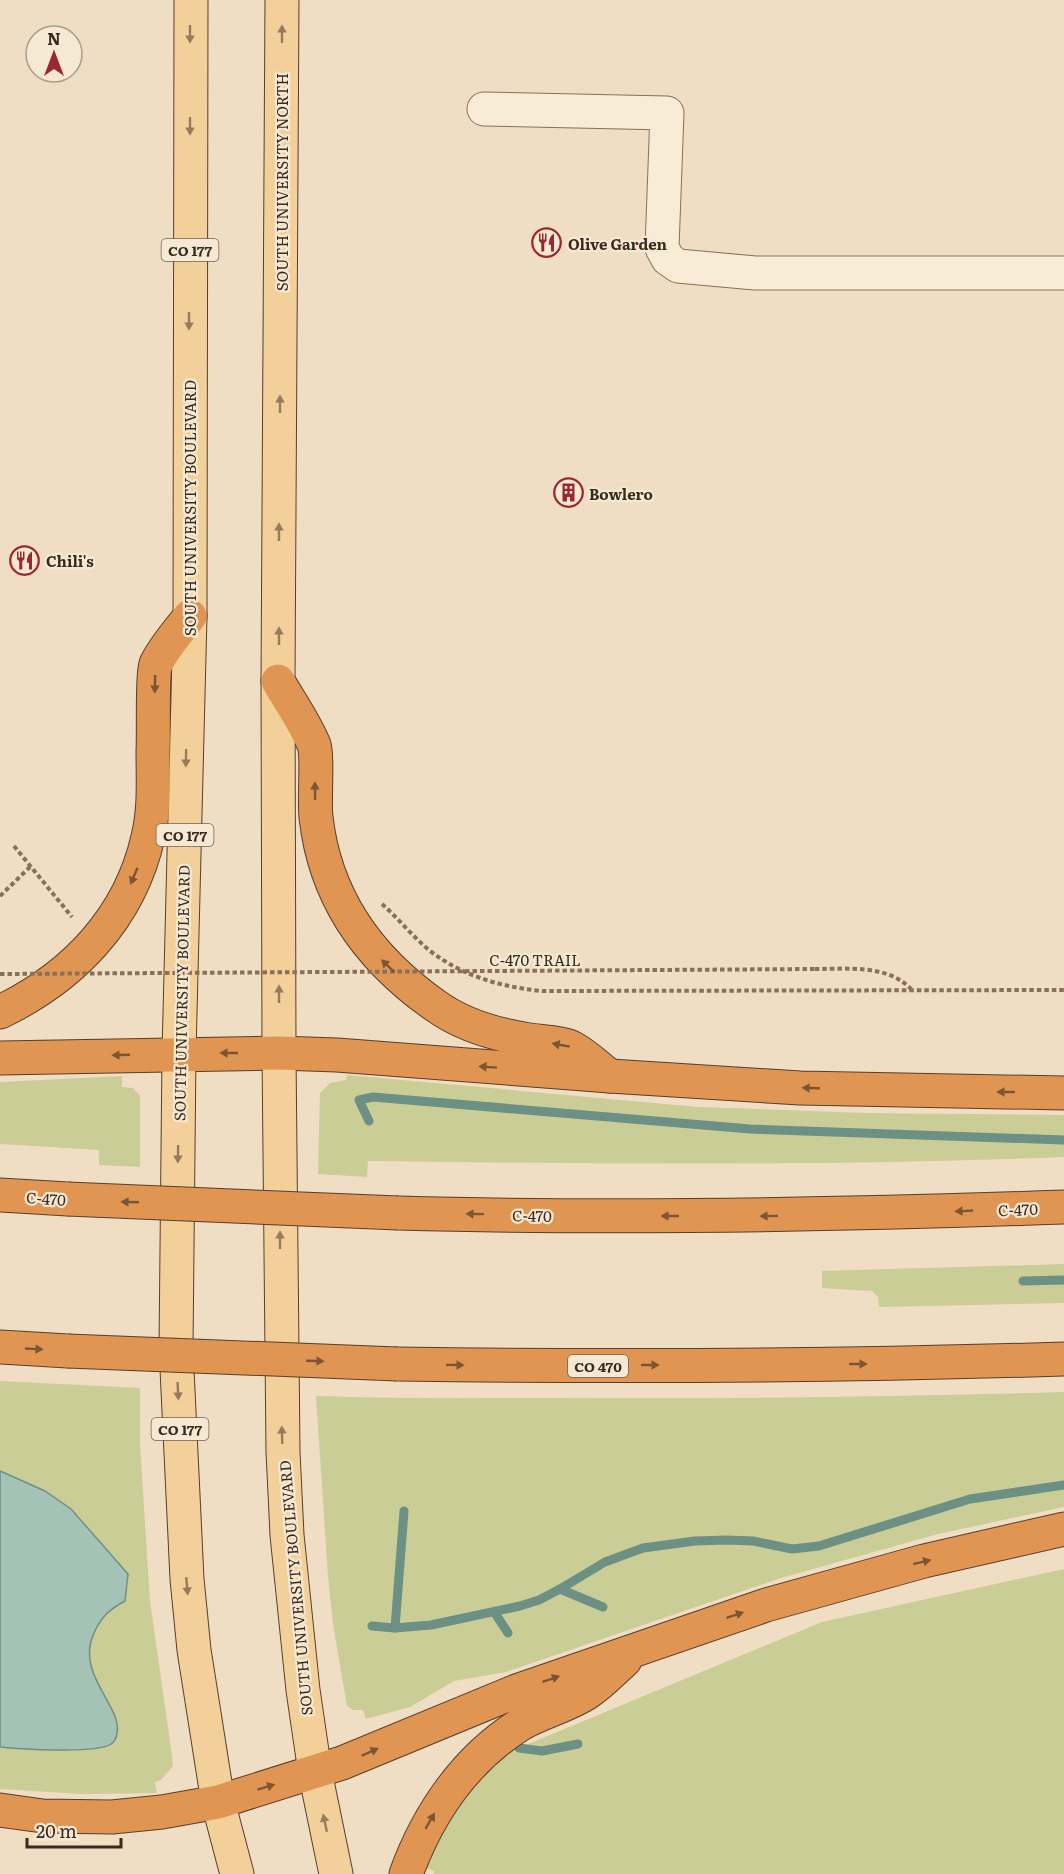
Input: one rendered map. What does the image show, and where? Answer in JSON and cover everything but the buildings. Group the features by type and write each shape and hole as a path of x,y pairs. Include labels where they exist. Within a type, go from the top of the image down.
{"highway":[{"path":"0,1012 47,986 69,968 102,934 125,896 143,854 151,823 155,666 190,616"},
{"path":"278,681 315,747 317,826 330,876 344,908 369,947 407,985 465,1023 504,1036 572,1047 609,1076"},
{"path":"0,1059 179,1053 279,1053 337,1055 609,1076 841,1089 1064,1093"},
{"name":"C-470","path":"0,1195 398,1212 729,1216 923,1213 1064,1207"},
{"name":"CO 470","path":"0,1347 397,1364 881,1364 1064,1359"},
{"path":"0,1810 43,1816 112,1817 162,1812 218,1802 356,1758 473,1708 766,1605 979,1548 1064,1529"},
{"path":"406,1874 421,1836 439,1806 456,1782 482,1754 523,1723 587,1693 639,1648"}],"main road":[{"name":"SOUTH UNIVERSITY BOULEVARD","path":"190,0 190,616 179,1053 176,1326 182,1495 194,1650 218,1802 237,1874"},
{"name":"SOUTH UNIVERSITY NORTH","path":"280,364 282,0"},
{"name":"SOUTH UNIVERSITY BOULEVARD","path":"280,364 279,1053 281,1384 284,1472 287,1535 303,1690 315,1772 336,1874"}],"lane":[{"path":"484,109 667,113 662,248 668,259 678,266 755,273 1064,273"}],"path":[{"path":"14,846 72,917"},
{"path":"0,896 30,867"},
{"path":"376,899 422,943 441,957 476,977 514,988 542,991 1064,990"},
{"name":"C-470 TRAIL","path":"0,974 860,969 891,975 903,981 911,990"}],"green space":[{"path":"347,1075 698,1107 866,1113 1064,1115 1064,1157 803,1163 368,1161 367,1177 318,1174 320,1093 330,1083 346,1080"},
{"path":"122,1076 122,1087 133,1088 140,1096 140,1167 99,1165 99,1150 0,1144 0,1082"},
{"path":"1064,1264 1064,1303 879,1307 878,1297 872,1291 822,1288 822,1271"},
{"path":"0,1381 140,1388 140,1444 150,1601 173,1766 161,1780 155,1782 157,1793 82,1794 0,1789"},
{"path":"1064,1392 1064,1507 938,1534 781,1578 506,1672 454,1681 410,1707 366,1719 363,1710 353,1710 347,1706 333,1624 328,1576 316,1396 750,1398"},
{"path":"1064,1569 1064,1874 434,1874 434,1871 424,1867 439,1832 485,1772 509,1752 822,1622"}],"shaded area":[{"path":"0,1471 45,1491 71,1509 128,1574 125,1601 110,1610 103,1618 94,1633 90,1649 95,1677 117,1726 116,1738 111,1744 75,1750 0,1747"}],"waterway":[{"path":"369,1121 359,1100 373,1097 750,1129 1064,1140"},
{"path":"1023,1281 1064,1280"},
{"path":"372,1626 395,1628 431,1625 520,1606 539,1600 605,1562 643,1548 695,1541 726,1540 753,1541 792,1549 819,1546 970,1499 1064,1485"},
{"path":"395,1628 404,1511"},
{"path":"560,1589 603,1607"},
{"path":"495,1613 508,1633"},
{"path":"519,1748 542,1751 578,1744"}],"place":[{"name":"Olive Garden","path":"547,243"},
{"name":"Bowlero","path":"568,493"},
{"name":"Chili's","path":"25,560"}]}
